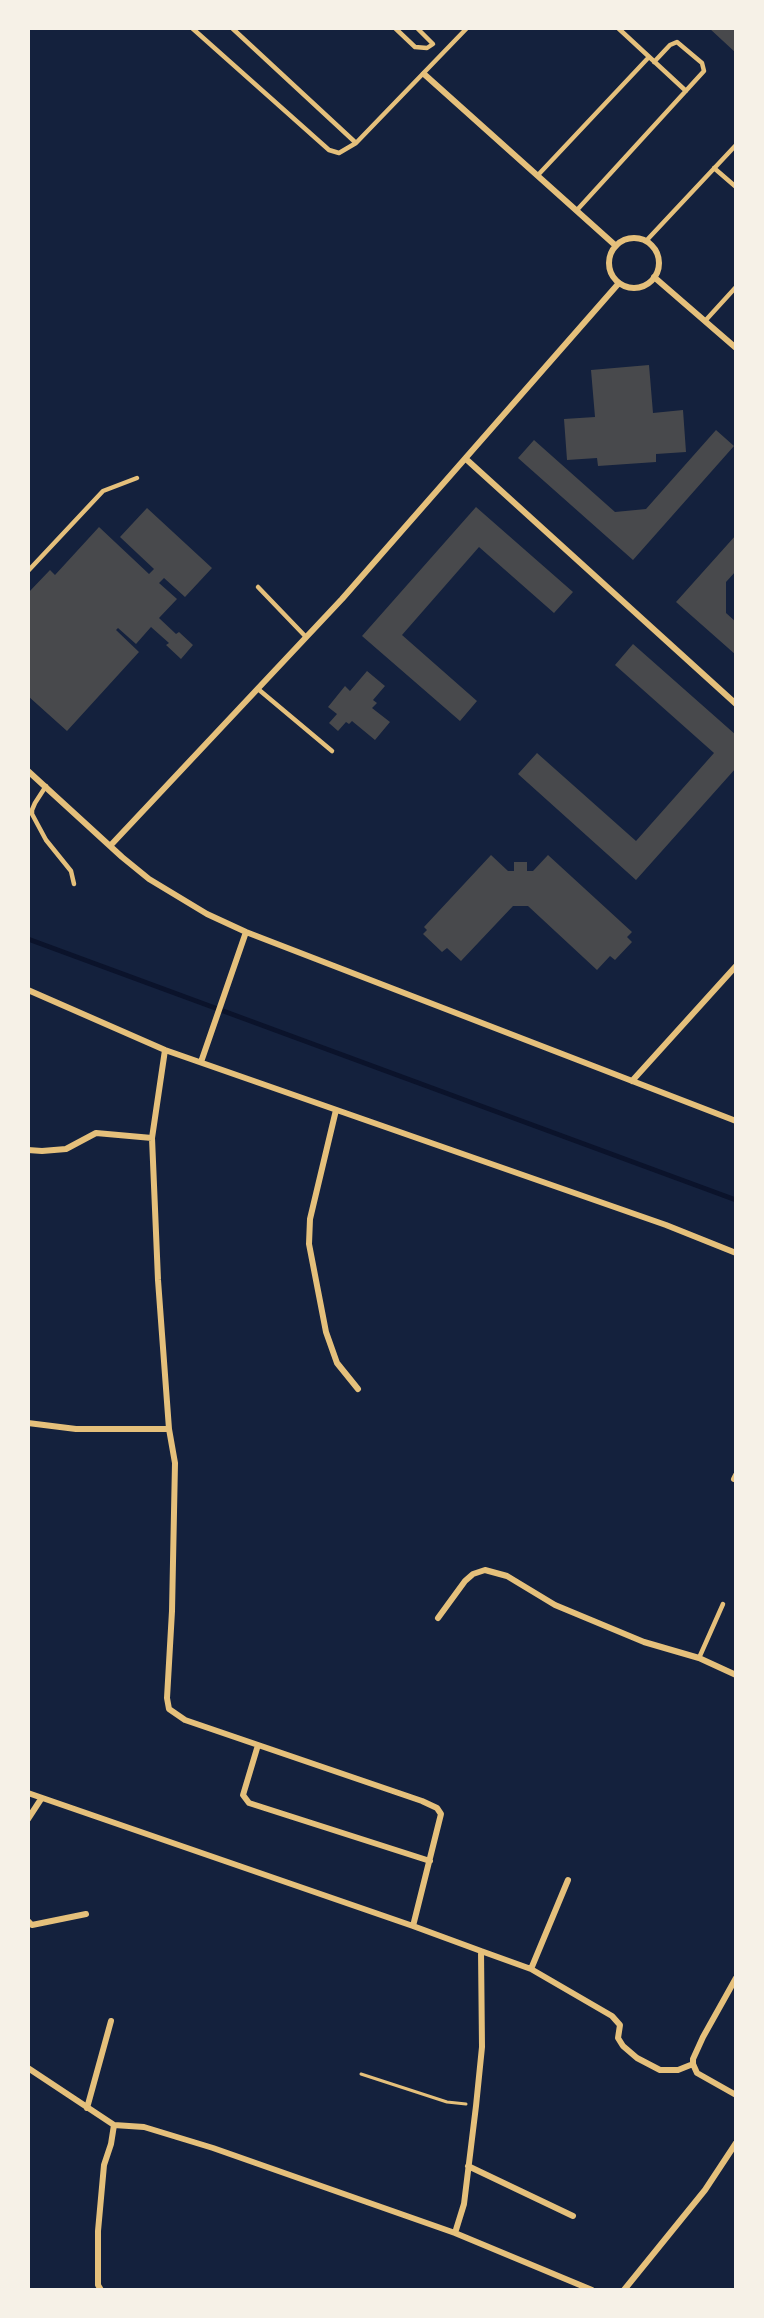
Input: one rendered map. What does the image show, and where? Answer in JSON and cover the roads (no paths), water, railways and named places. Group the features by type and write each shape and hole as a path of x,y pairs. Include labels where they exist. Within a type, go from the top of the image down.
{"street":[{"path":"424,74 616,246"},
{"path":"631,238 646,242 653,247 659,261 654,277 649,283 634,288 619,283 610,269 611,252 616,246 631,238"},
{"path":"654,277 735,348"},
{"path":"110,846 306,637 466,459 619,283"},
{"path":"466,459 735,704"},
{"path":"28,771 149,879 178,898 246,932 735,1121"},
{"path":"201,1062 246,932"},
{"path":"632,1081 735,966"},
{"path":"28,990 165,1050 666,1225 735,1253"},
{"path":"165,1050 152,1138 158,1280 169,1430 175,1463 172,1611 167,1698 169,1708 185,1720 437,1808 441,1814 413,1926"},
{"path":"336,1110 310,1219 309,1244 326,1332 337,1363 358,1389"},
{"path":"28,1150 66,1149 96,1133 152,1138"},
{"path":"28,1423 76,1429 169,1430"},
{"path":"438,1618 465,1581 473,1574 485,1570 507,1576 555,1605 644,1642 699,1658 735,1675"},
{"path":"258,1745 243,1795 249,1803 430,1861"},
{"path":"28,1792 531,1969 612,2016 620,2025 618,2038 623,2046 638,2058 660,2070 678,2070 693,2064"},
{"path":"28,1820 41,1798"},
{"path":"531,1969 568,1880"},
{"path":"30,1925 86,1914"},
{"path":"455,2233 464,2204 482,2047 481,1951"},
{"path":"735,1978 693,2058 697,2073 735,2096"},
{"path":"87,2108 111,2021"},
{"path":"28,2068 114,2125 144,2127 203,2145 455,2233 592,2289"},
{"path":"101,2289 98,2285 98,2231 104,2165 114,2125"},
{"path":"624,2289 705,2190 735,2143"},
{"path":"468,2166 573,2216"}],"lane":[{"path":"192,28 329,150 339,153 356,143 467,28"},
{"path":"232,28 356,143"},
{"path":"395,28 415,47 427,48 434,44 417,28"},
{"path":"618,28 686,91"},
{"path":"577,210 704,71 702,63 681,44 673,42 654,62"},
{"path":"538,175 649,57"},
{"path":"646,242 735,145"},
{"path":"714,168 735,187"},
{"path":"705,321 735,287"},
{"path":"28,571 103,491 138,478"},
{"path":"258,587 306,637"},
{"path":"258,688 332,751"},
{"path":"46,786 32,814 46,840 71,871 74,884"},
{"path":"699,1658 723,1604"}],"waterway":[{"path":"28,939 736,1200"}]}
